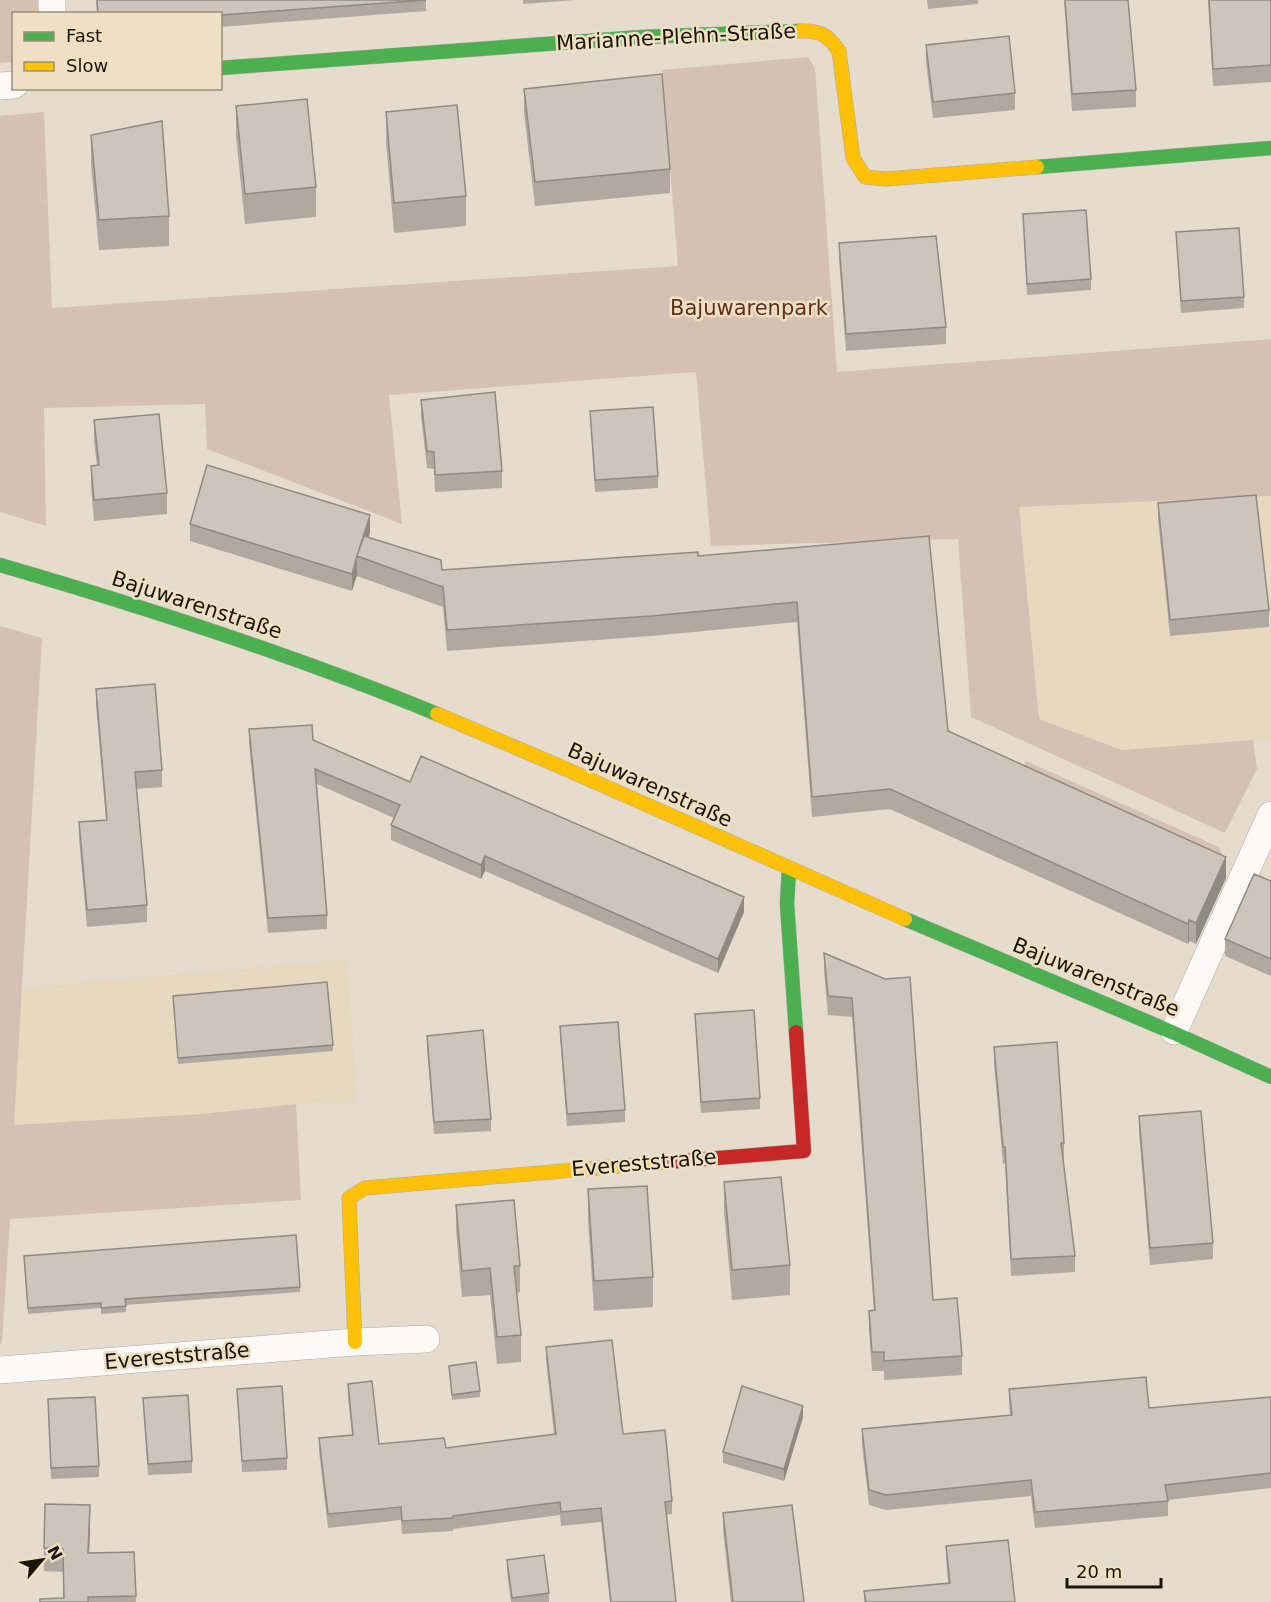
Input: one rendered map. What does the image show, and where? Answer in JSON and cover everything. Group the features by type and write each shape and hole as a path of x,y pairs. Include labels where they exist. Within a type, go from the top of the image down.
{"street":[{"name":"Marianne-Plehn-Straße","path":"222,68 632,37 813,30 830,38 839,51 853,158 865,177 886,179 1271,148"},
{"name":"Bajuwarenstraße","path":"0,565 190,622 462,724 981,953 1174,1031 1271,1077"},
{"path":"1174,1031 1271,815"},
{"name":"Evereststraße","path":"355,1342 349,1198 365,1188 804,1151 787,904 789,868"},
{"name":"Evereststraße","path":"0,1370 355,1342 426,1339"}],"shaded area":[{"path":"1271,496 1271,739 1122,750 1039,719 1018,507"},
{"path":"347,960 357,1101 14,1126 21,988"}],"green space":[{"path":"0,0 38,0 38,12 12,12 12,62 0,63"},
{"name":"Bajuwarenpark","path":"808,57 815,68 837,372 1271,339 1271,496 1019,507 1039,719 1122,750 1253,740 1257,769 1225,833 971,717 958,539 711,546 696,372 389,395 402,524 207,449 205,404 44,408 46,526 0,512 0,116 44,112 52,308 678,266 662,70"},
{"path":"0,626 42,638 14,1125 202,1114 296,1104 301,1200 10,1219 2,1343 0,1344"},
{"path":"1026,761 1219,847 1224,858 1016,782"}],"building":[{"path":"97,0 426,0 222,15 222,12 98,12"},
{"path":"1065,0 1128,0 1136,90 1072,94"},
{"path":"1209,0 1271,0 1271,65 1213,69"},
{"path":"1009,36 1015,93 933,102 926,45"},
{"path":"662,74 670,169 535,182 524,89"},
{"path":"307,99 316,187 245,194 236,106"},
{"path":"457,105 466,196 394,203 386,112"},
{"path":"162,121 169,216 99,220 91,135"},
{"path":"1086,210 1091,279 1027,284 1023,214"},
{"path":"1239,228 1244,297 1181,301 1176,232"},
{"path":"936,236 946,327 846,334 839,243"},
{"path":"495,392 502,471 435,475 434,452 427,451 421,400"},
{"path":"653,407 658,476 595,480 590,411"},
{"path":"159,414 167,493 94,500 91,466 99,465 94,420"},
{"path":"207,465 370,515 352,574 190,524"},
{"path":"1256,495 1269,610 1170,620 1158,503"},
{"path":"364,536 441,560 442,570 698,552 698,556 929,536 948,731 1226,857 1196,923 1189,920 1188,924 890,789 812,797 797,602 651,616 447,630 443,587 357,556"},
{"path":"155,684 162,770 135,772 147,905 87,910 79,822 107,820 96,689"},
{"path":"312,725 313,740 410,782 421,756 744,897 718,959 485,856 481,865 391,825 400,805 315,769 327,915 268,918 249,729"},
{"path":"1254,874 1271,881 1271,959 1225,939"},
{"path":"824,953 885,979 910,977 933,1300 957,1298 962,1356 884,1361 884,1352 872,1352 869,1311 875,1310 852,998 828,996"},
{"path":"327,982 333,1045 178,1058 173,996"},
{"path":"754,1010 760,1098 701,1102 695,1014"},
{"path":"618,1022 625,1110 567,1114 560,1026"},
{"path":"483,1030 491,1119 434,1122 427,1036"},
{"path":"1057,1042 1064,1143 1061,1143 1075,1256 1011,1259 1005,1147 1003,1147 994,1047"},
{"path":"1201,1111 1213,1243 1150,1248 1139,1116"},
{"path":"781,1177 790,1265 732,1270 724,1182"},
{"path":"647,1186 653,1277 594,1281 588,1189"},
{"path":"514,1200 520,1266 514,1266 521,1335 497,1337 490,1268 462,1271 456,1205"},
{"path":"296,1235 300,1287 125,1299 126,1306 101,1308 101,1303 28,1308 24,1256"},
{"path":"612,1340 623,1434 665,1430 672,1501 665,1502 676,1602 611,1602 601,1508 561,1512 560,1502 453,1516 453,1518 402,1521 401,1507 328,1514 319,1438 353,1435 348,1384 372,1381 379,1444 444,1438 446,1448 556,1434 546,1347"},
{"path":"476,1362 480,1391 452,1395 449,1366"},
{"path":"1146,1377 1149,1408 1271,1397 1271,1473 1165,1485 1168,1501 1035,1512 1031,1480 886,1495 869,1490 862,1429 1012,1415 1009,1389"},
{"path":"282,1386 287,1458 242,1461 237,1389"},
{"path":"742,1386 803,1406 784,1469 723,1452"},
{"path":"188,1395 192,1461 148,1464 143,1398"},
{"path":"95,1397 99,1466 51,1468 48,1399"},
{"path":"45,1504 90,1505 88,1553 134,1552 136,1596 88,1597 88,1602 40,1602 40,1599 64,1598 63,1549 44,1548"},
{"path":"792,1505 804,1602 733,1602 723,1513"},
{"path":"1008,1540 1015,1602 866,1602 864,1591 950,1583 946,1546"},
{"path":"544,1555 549,1593 512,1598 507,1560"}],"traffic: fast":[{"path":"222,68 642,37 800,31"},
{"path":"1037,167 1271,148"},
{"path":"0,565 220,634 329,672 437,714"},
{"path":"789,868 787,904 796,1032"},
{"path":"905,919 1174,1033 1271,1077"}],"traffic: slow":[{"path":"800,31 813,31 823,35 839,51 853,158 865,177 886,179 1037,167"},
{"path":"437,714 905,919"},
{"path":"355,1342 349,1198 365,1188 668,1162"}],"traffic: jam":[{"path":"668,1162 804,1151 796,1032"}]}
